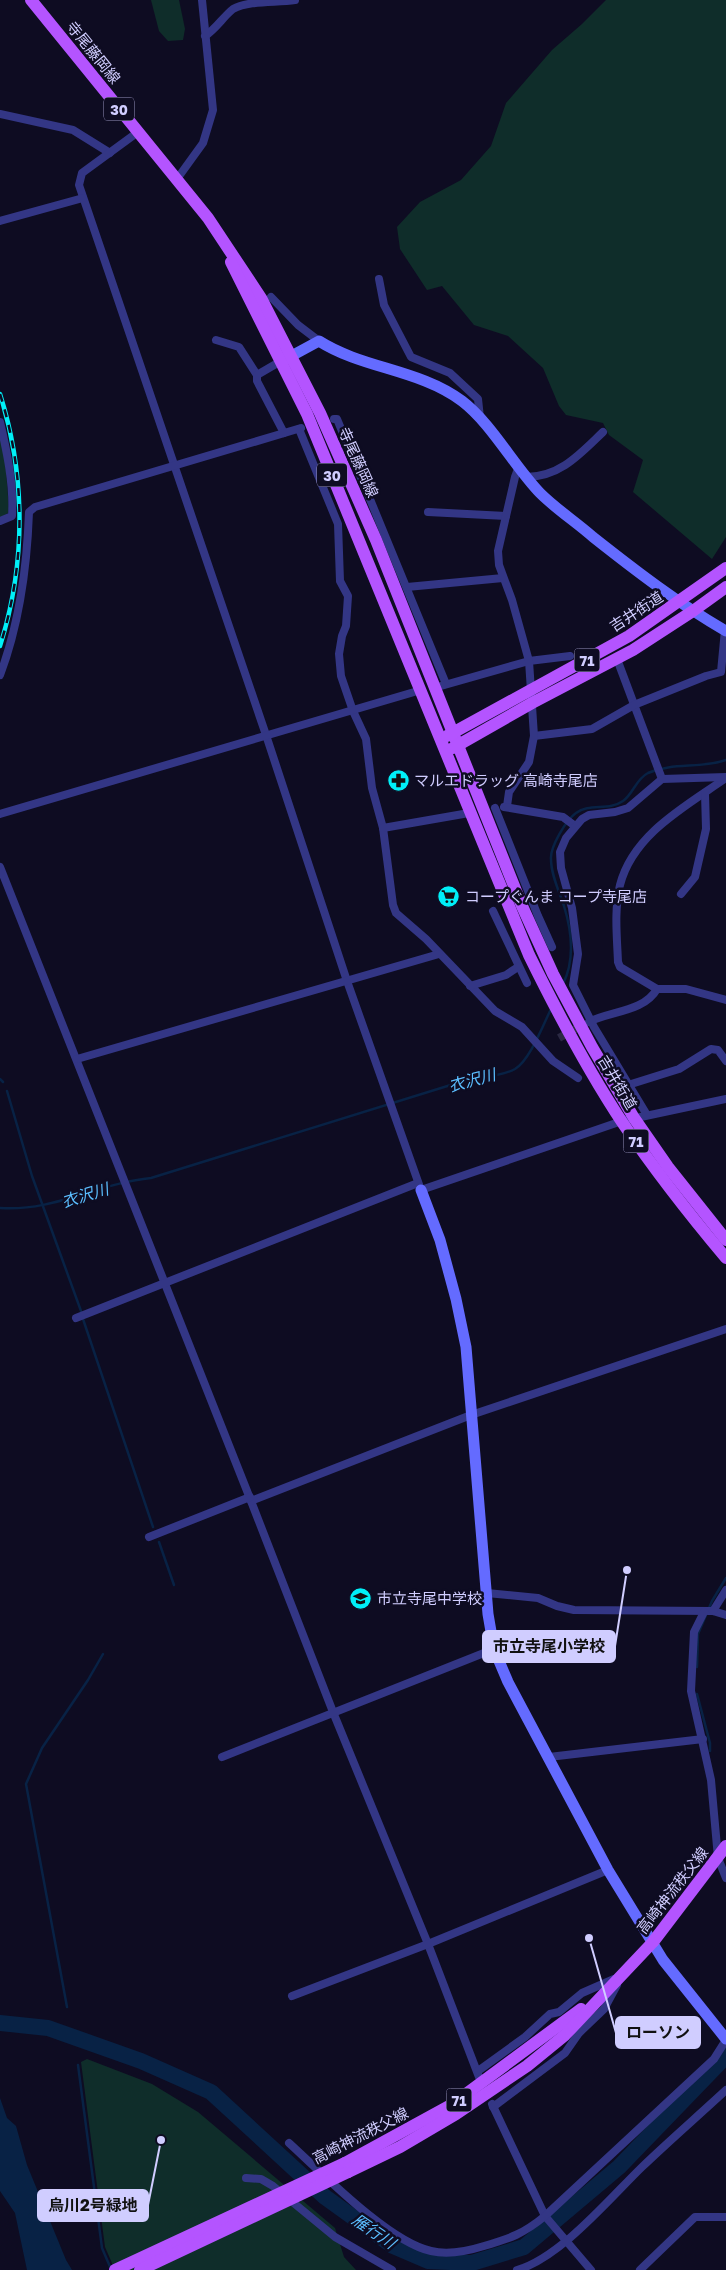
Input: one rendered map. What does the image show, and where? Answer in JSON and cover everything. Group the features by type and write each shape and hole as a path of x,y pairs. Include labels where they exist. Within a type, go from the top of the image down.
{"main road":[{"name":"寺尾藤岡線","path":"31,0 208,218 251,281 286,359 440,739"},
{"name":"寺尾藤岡線","path":"286,359 320,413 440,686 454,732"},
{"name":"吉井街道","path":"446,752 460,745 531,697 629,636 726,568"},
{"name":"吉井街道","path":"440,739 617,659 693,611 726,587"},
{"name":"71","path":"454,732 490,808"},
{"name":"71","path":"440,739 469,813"},
{"name":"吉井街道","path":"490,808 522,906 553,974 628,1119 664,1181 726,1258"},
{"name":"吉井街道","path":"469,813 508,907 559,1015 628,1119 726,1240"},
{"name":"高崎神流秩父線","path":"115,2270 429,2130 527,2066 565,2035 653,1942 726,1846"},
{"name":"高崎神流秩父線","path":"140,2270 347,2167"}],"street":[{"path":"177,179 203,143 213,110 209,88 202,0"},
{"path":"206,36 215,30 234,9 245,4 261,1 294,0"},
{"path":"0,114 73,130 110,153"},
{"path":"138,132 82,173 79,184 173,466 266,735 347,981 440,1240 466,1346 487,1593 494,1649 508,1682 608,1870 664,1962 726,2040 714,2060 545,2216 520,2235 468,2251 432,2252 403,2240 384,2229 288,2143"},
{"path":"0,221 83,198"},
{"path":"379,279 384,305 411,357 450,373 478,400 480,420"},
{"path":"271,297 298,325 319,341 356,359 434,384 464,403 522,473 555,506 680,602 725,630 721,672 706,676 634,705 592,729 534,736"},
{"path":"216,340 239,347 257,375 257,381 284,433"},
{"path":"257,375 319,341"},
{"path":"334,419 337,418 407,587 440,686 528,660 570,656"},
{"path":"0,422 11,484 12,510 12,516 0,521"},
{"path":"0,675 16,625 24,586 29,512 35,508 300,429 338,524 340,580 348,596 346,626 338,654 342,676 353,711 366,738 372,788 383,828 392,905 396,913 495,1010 522,1027 553,1062 578,1078"},
{"path":"507,806 509,792 529,762 534,736 528,660 512,600 499,565 498,551 515,476 522,473 538,477 554,473 569,464 603,432"},
{"path":"428,512 506,516"},
{"path":"407,587 503,578"},
{"path":"617,659 662,779"},
{"path":"0,814 420,690"},
{"path":"647,1115 590,1021 573,985 578,954 572,908 561,868 560,852 566,838 575,826 589,816 628,808 662,779 726,777"},
{"path":"726,777 656,827 630,863 620,884 616,906 618,962 620,967 657,990 686,989 726,1000"},
{"path":"681,894 695,877 706,829 705,793"},
{"path":"552,947 490,808 507,806 564,817 575,826"},
{"path":"383,828 469,813"},
{"path":"0,867 251,1499 333,1712 479,2074 550,2014 559,2012 582,1993 622,1975"},
{"path":"493,910 527,983"},
{"path":"77,1059 439,954"},
{"path":"470,986 506,975 518,967"},
{"path":"590,1021 636,1007 649,999 657,990"},
{"path":"628,1085 679,1070 711,1049 718,1050 726,1061"},
{"path":"76,1318 420,1187 628,1119 726,1099"},
{"path":"149,1537 471,1415 726,1329"},
{"path":"713,1612 726,1590"},
{"path":"487,1593 538,1598 557,1606 574,1610 713,1612 726,1615"},
{"path":"704,1612 694,1632 691,1691 703,1739 710,1780 718,1858 726,1878"},
{"path":"222,1757 494,1649"},
{"path":"549,1757 703,1739"},
{"path":"292,1996 428,1944 608,1870"},
{"path":"591,2270 545,2216 493,2105 565,2053 579,2033 604,2009 622,1975"},
{"path":"517,2270 547,2257 566,2241 726,2090"},
{"path":"246,2178 261,2179 274,2186 334,2236 365,2252 392,2270"},
{"path":"640,2270 695,2217 726,2217"}],"green space":[{"path":"151,0 179,0 185,29 183,40 168,41 159,31"},
{"path":"606,0 726,0 726,537 712,559 633,492 643,460 609,435 603,423 566,415 559,406 543,368 508,336 474,325 442,286 427,290 400,249 397,227 420,202 461,180 491,146 506,103 552,50"},
{"path":"0,435 5,458 9,509 8,513 0,518"},
{"path":"87,2059 152,2084 198,2112 335,2228 344,2257 356,2270 115,2270 105,2247 81,2062"}],"water":[{"path":"0,2098 7,2118 16,2126 27,2165 66,2260 72,2270 27,2270 15,2213 0,2191"}],"waterway":[{"name":"衣沢川","path":"563,984 567,975 571,946 569,926 551,865 551,854 559,834 568,821 581,810 612,806 623,801 640,779 648,773 667,768 716,763 726,760"},
{"name":"衣沢川","path":"0,1208 39,1206 113,1185 151,1178 470,1079 493,1076 510,1071 515,1069 526,1058 536,1042 551,1009"},
{"path":"0,1079 3,1082"},
{"name":"衣沢川","path":"7,1091 32,1176 81,1311"},
{"path":"83,1319 153,1527"},
{"path":"159,1542 174,1585"},
{"path":"697,1667 698,1634 712,1601 726,1578"},
{"path":"67,2007 26,1784 42,1748 88,1680 103,1654"},
{"path":"697,1694 710,1743 710,1751"},
{"name":"雁行川","path":"0,2023 48,2028 141,2061 211,2092 325,2197 393,2246 428,2261 472,2263 524,2247 619,2167 726,2056"},
{"path":"78,2065 102,2248 111,2269"}],"tunnel":[{"path":"559,1038 584,1024"}],"railway":[{"path":"0,394 15,456 20,520 15,584 0,646"}],"place":[{"name":"マルエドラッグ 高崎寺尾店","path":"398,780"},
{"name":"コープぐんま コープ寺尾店","path":"449,896"},
{"name":"市立寺尾小学校","path":"627,1570"},
{"name":"市立寺尾中学校","path":"361,1598"},
{"name":"ローソン","path":"589,1938"},
{"name":"烏川2号緑地","path":"161,2140"}]}
